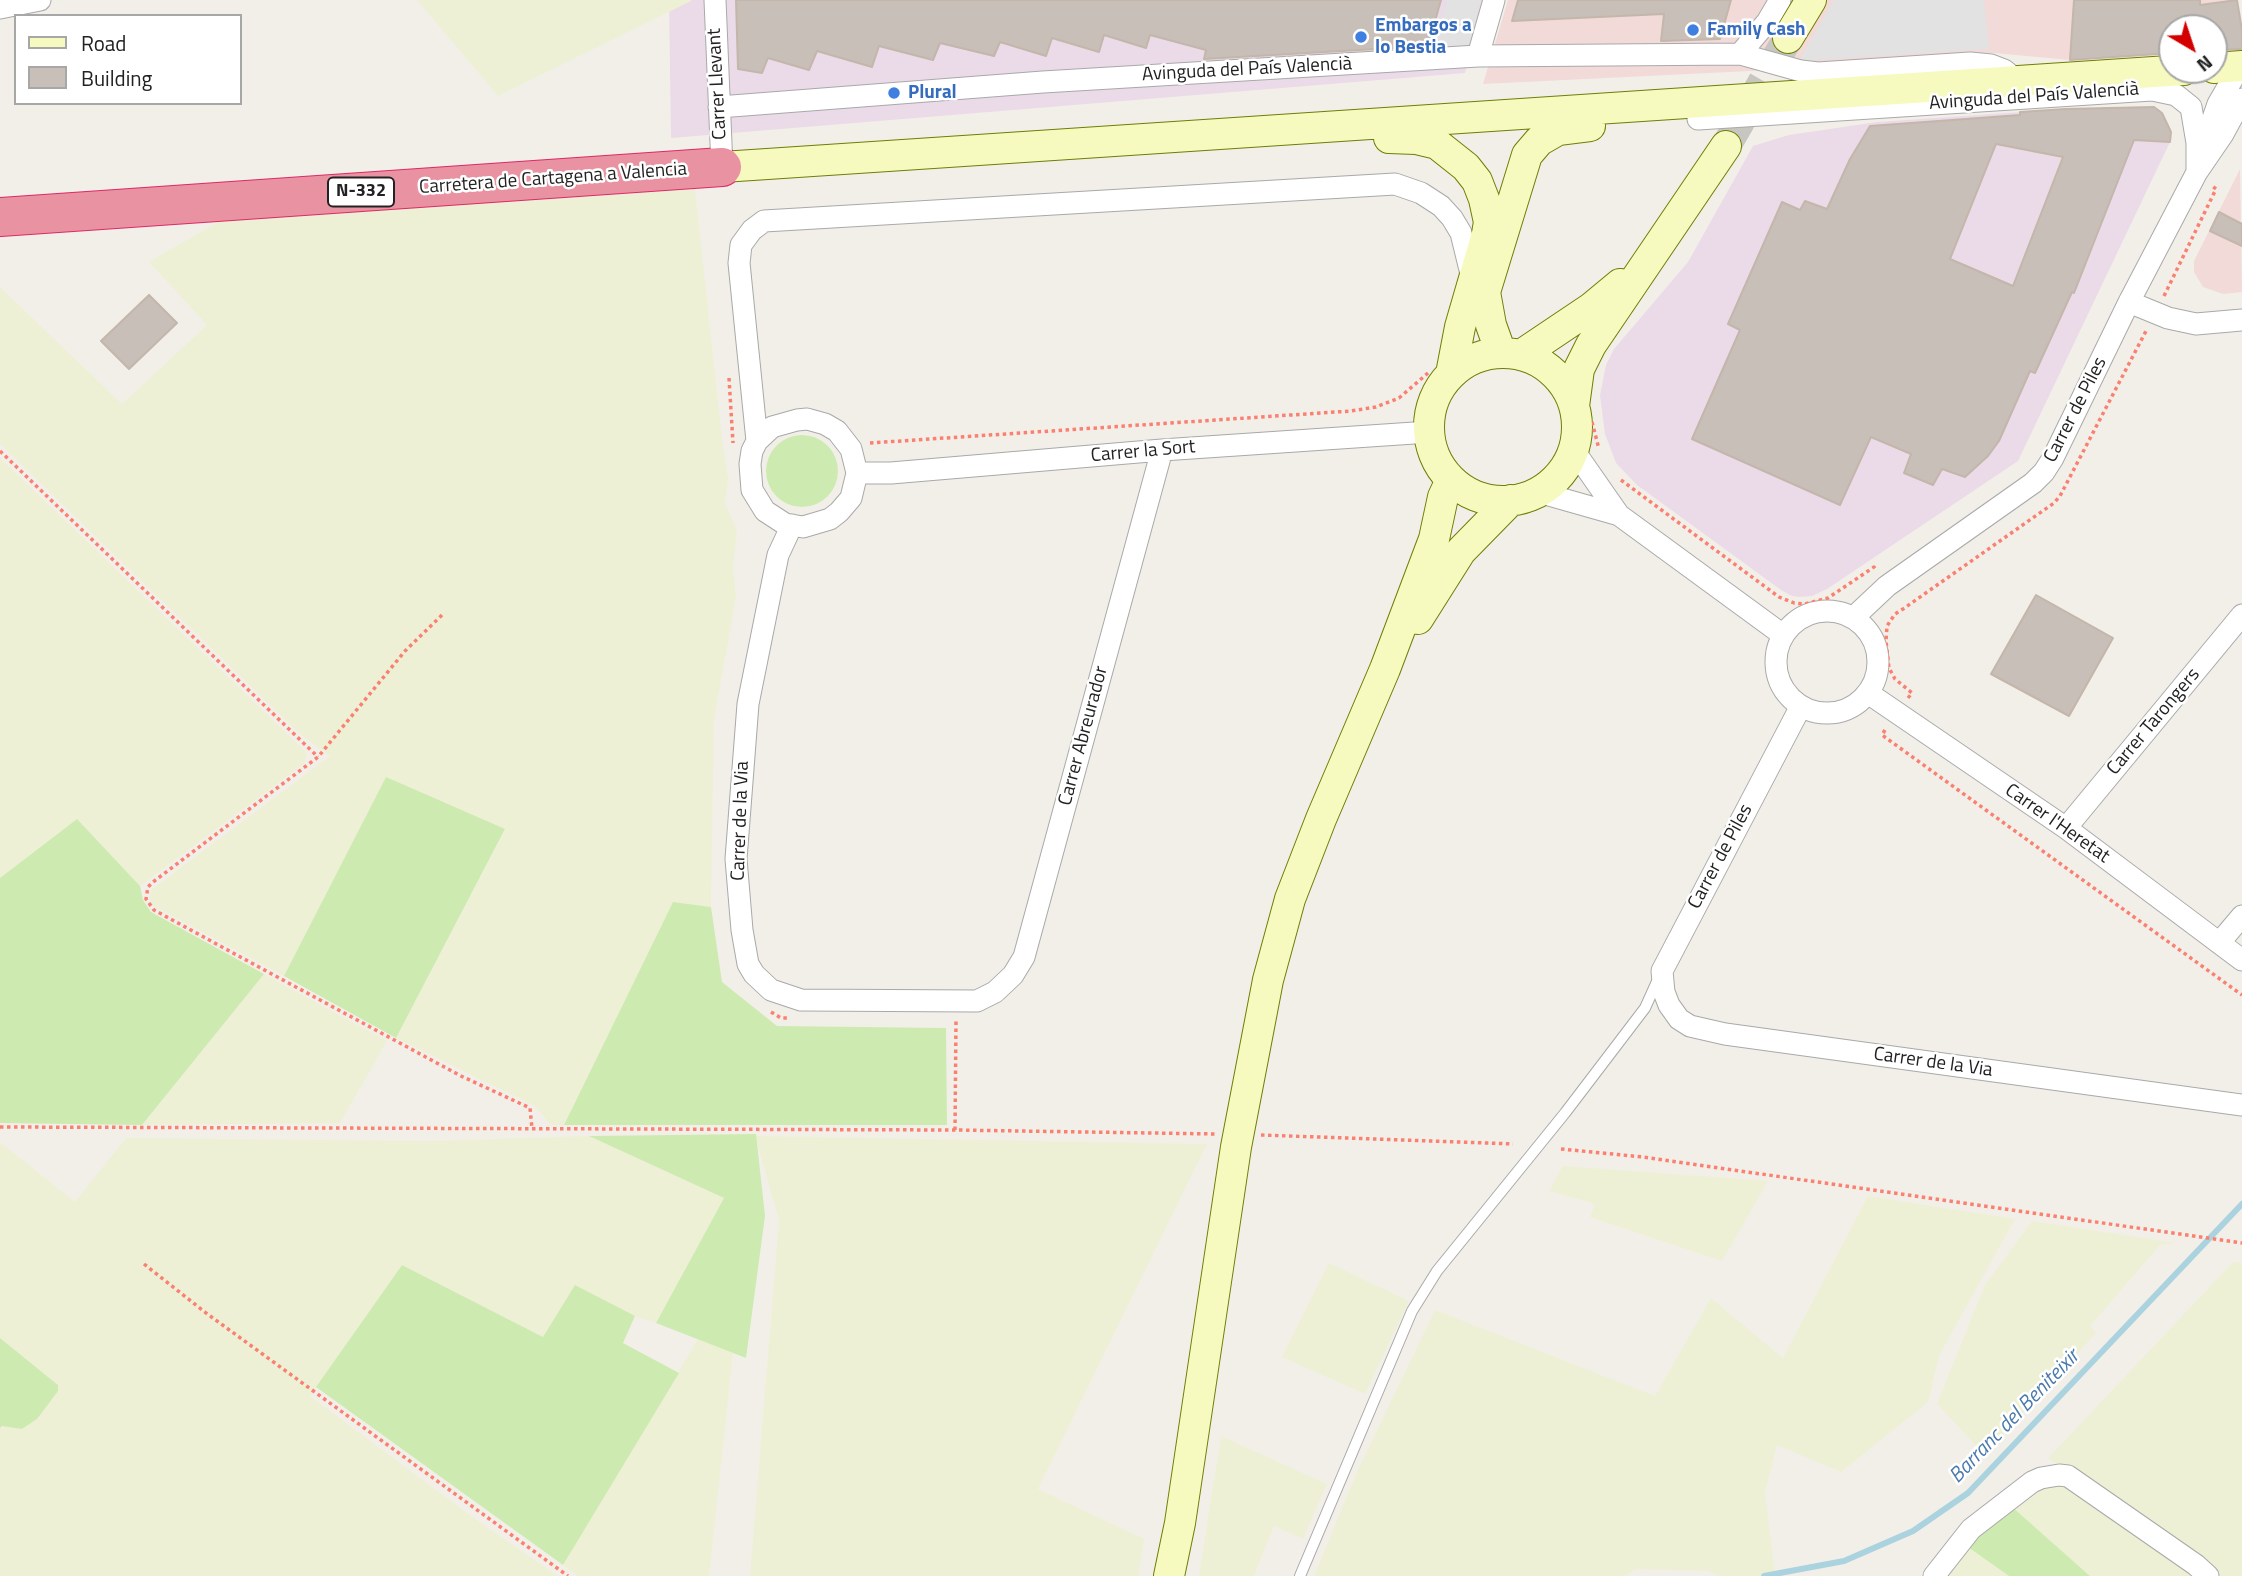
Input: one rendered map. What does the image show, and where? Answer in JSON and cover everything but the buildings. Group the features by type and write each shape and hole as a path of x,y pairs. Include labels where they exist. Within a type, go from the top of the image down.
{"highway":[{"name":"Carretera de Cartagena a Valencia","path":"0,217 723,167"}],"street":[{"path":"0,8 40,0"},
{"name":"Carrer Llevant","path":"715,0 723,167"},
{"path":"1478,57 1494,0"},
{"path":"1740,54 1767,22 1780,0"},
{"path":"1788,38 1811,0"},
{"name":"Avinguda del País Valencià","path":"719,107 1043,82 1478,57 1740,54 1818,73 1970,63 1991,65 2004,70 2020,83"},
{"name":"Carrer de Piles","path":"2197,172 2207,132 2232,67"},
{"name":"Avinguda del País Valencià","path":"1706,110 1783,97 2158,72"},
{"name":"Avinguda del País Valencià","path":"1107,142 1706,110 1808,112 2152,90 2176,95 2191,107 2197,143 2197,172"},
{"path":"1783,97 1808,112"},
{"name":"Carrer de Piles","path":"1854,617 1888,586 2034,482 2043,472 2053,458 2129,302 2197,172 2223,134 2242,99"},
{"path":"1385,669 1461,551 1525,496 1560,474 1573,449 1577,425 1574,407 1566,389 1554,374 1539,362 1511,354 1491,325 1485,292 1527,155 1539,141 1558,130 1706,110"},
{"path":"1107,142 1144,150 1357,136 1416,139 1437,145 1466,167 1477,181 1489,222 1460,327 1451,374 1433,401 1429,432 1432,450 1451,480 1479,497 1495,500 1525,496 1619,515"},
{"name":"Carretera de Cartagena a Valencia","path":"723,167 1107,142"},
{"path":"1574,407 1579,369 1591,345 1726,146"},
{"path":"757,441 738,263 741,244 752,230 764,221 1395,184 1421,193 1441,206 1452,218 1461,233 1473,284"},
{"path":"1451,374 1474,359 1511,354 1591,309 1652,257"},
{"path":"2129,302 2155,313 2196,324 2242,320"},
{"path":"807,419 837,431 851,449 857,473 851,498 839,512 813,526 792,525 785,524 765,511 752,490 750,464 757,441 772,428 807,419"},
{"name":"Carrer la Sort","path":"857,473 891,473 1162,450 1429,432"},
{"path":"1573,449 1619,515 1783,635"},
{"name":"Carrer Abreurador","path":"967,1001 995,992 1013,975 1024,957 1162,450"},
{"path":"1169,1576 1180,1523 1236,1147 1268,980 1290,899 1385,669 1434,539 1443,497 1451,480"},
{"name":"Carrer de la Via","path":"792,525 778,555 748,704 736,859 742,930 748,964 754,974 771,990 801,1000 967,1001"},
{"path":"1828,610 1854,617 1867,629 1876,645 1879,662 1876,680 1858,703 1836,713 1811,711 1801,706 1788,696 1779,682 1775,666 1776,650 1783,635 1802,616 1815,611 1828,610"},
{"name":"Carrer Tarongers","path":"2066,828 2242,615"},
{"name":"Carrer l'Heretat","path":"1868,693 2066,828 2242,960"},
{"name":"Carrer de Piles","path":"1661,971 1801,706"},
{"path":"2220,942 2242,916"},
{"name":"Carrer de la Via","path":"1661,971 1664,992 1679,1019 1690,1026 1708,1031 2242,1105"},
{"path":"1934,1576 1971,1529 2032,1482 2059,1475 2068,1476 2208,1576"}],"lane":[{"path":"1300,1576 1412,1311 1437,1270 1565,1113 1645,1008 1661,971"}],"path":[{"path":"2197,172 2216,189 2060,496 2054,503 1895,614 1887,626 1889,668 1895,679 1912,694 1882,735 2242,995"},
{"path":"0,451 318,757"},
{"path":"442,615 405,651 318,757 153,882 146,893 149,905 461,1076 530,1108 532,1129"},
{"path":"955,1130 967,1001"},
{"path":"0,1128 955,1130 1220,1134"},
{"path":"1255,1135 1513,1144"},
{"path":"1561,1149 1643,1157 2242,1244"},
{"path":"144,1264 206,1313 568,1576"}],"shaded area":[{"path":"669,0 1484,0 1465,73 671,138"},
{"path":"1447,0 1481,0 1469,45 1433,46"},
{"path":"1508,0 2237,0 2242,30 2242,50 2228,51 2228,14 2158,14 2158,55 2070,60 1994,53 1832,67 1483,84"},
{"path":"1834,0 1984,0 1989,49 1799,61"},
{"path":"2065,109 2162,113 2171,132 2170,142 2018,461 1827,589 1812,596 1800,597 1781,590 1637,485 1616,463 1605,434 1600,395 1606,365 1614,349 1688,262 1753,146 1789,135 1877,122"},
{"path":"2240,169 2242,292 2223,294 2203,287 2194,272 2194,261"}],"green space":[{"path":"417,0 691,0 691,1 498,96"},
{"path":"695,189 728,478 725,503 737,530 733,567 736,597 714,719 711,907 673,902 564,1125 551,1125 535,1106 396,1038 505,830 386,778 284,976 152,905 149,898 151,890 330,756 301,735 0,444 0,287 122,404 207,325 149,262 223,219"},
{"path":"802,435 822,441 832,451 838,471 832,491 822,501 802,507 782,501 772,491 766,471 772,451 782,441"},
{"path":"0,458 307,753 304,764 140,886 77,819 0,878"},
{"path":"386,777 505,829 396,1038 284,976"},
{"path":"77,819 140,886 143,900 151,912 264,974 142,1125 0,1123 0,878"},
{"path":"673,902 711,907 722,982 777,1026 946,1028 947,1125 564,1125"},
{"path":"264,974 387,1041 340,1123 142,1125"},
{"path":"756,1134 765,1216 746,1358 656,1323 724,1198 589,1136"},
{"path":"589,1136 724,1198 656,1323 635,1316 543,1337 402,1265 310,1396 471,1516 558,1576 0,1576 0,1428 23,1429 37,1419 58,1385 0,1338 0,1142 75,1202 126,1138 430,1141"},
{"path":"755,1136 1207,1144 1038,1489 1144,1539 1138,1576 750,1576 779,1220"},
{"path":"1563,1166 1768,1181 1722,1261 1590,1217 1595,1204 1549,1191"},
{"path":"1868,1196 2015,1219 1939,1356 1928,1402 1841,1472 1777,1445 1765,1492 1775,1576 1720,1576 1708,1571 1637,1569 1624,1576 1314,1576 1357,1472 1435,1310 1655,1396 1711,1298 1783,1358"},
{"path":"2032,1221 2176,1243 2160,1245 2090,1326 2096,1333 1983,1453 1937,1404 1985,1285"},
{"path":"2233,1262 2242,1263 2242,1576 2219,1576 2189,1551 2048,1458"},
{"path":"1329,1263 1409,1301 1365,1394 1282,1357"},
{"path":"402,1265 543,1337 575,1285 635,1316 623,1343 679,1373 563,1565 316,1387"},
{"path":"0,1338 58,1385 58,1391 37,1419 22,1429 0,1428"},
{"path":"698,1339 733,1353 709,1576 578,1576 563,1565"},
{"path":"1221,1436 1327,1484 1303,1539 1274,1526 1254,1576 1199,1576"},
{"path":"2064,1480 2200,1576 2090,1576 2011,1507 2037,1488"},
{"path":"2011,1506 2090,1576 2009,1576 1965,1545"},
{"path":"1965,1545 2009,1576 1936,1576"}],"waterway":[{"name":"Barranc del Beniteixir","path":"1764,1576 1844,1561 1913,1531 1968,1493 2242,1204"}],"tunnel":[{"path":"1726,146 1788,38"}],"place":[{"name":"Family Cash","path":"1693,30"},
{"name":"Embargos a lo Bestia","path":"1361,37"},
{"name":"Plural","path":"894,93"}]}
